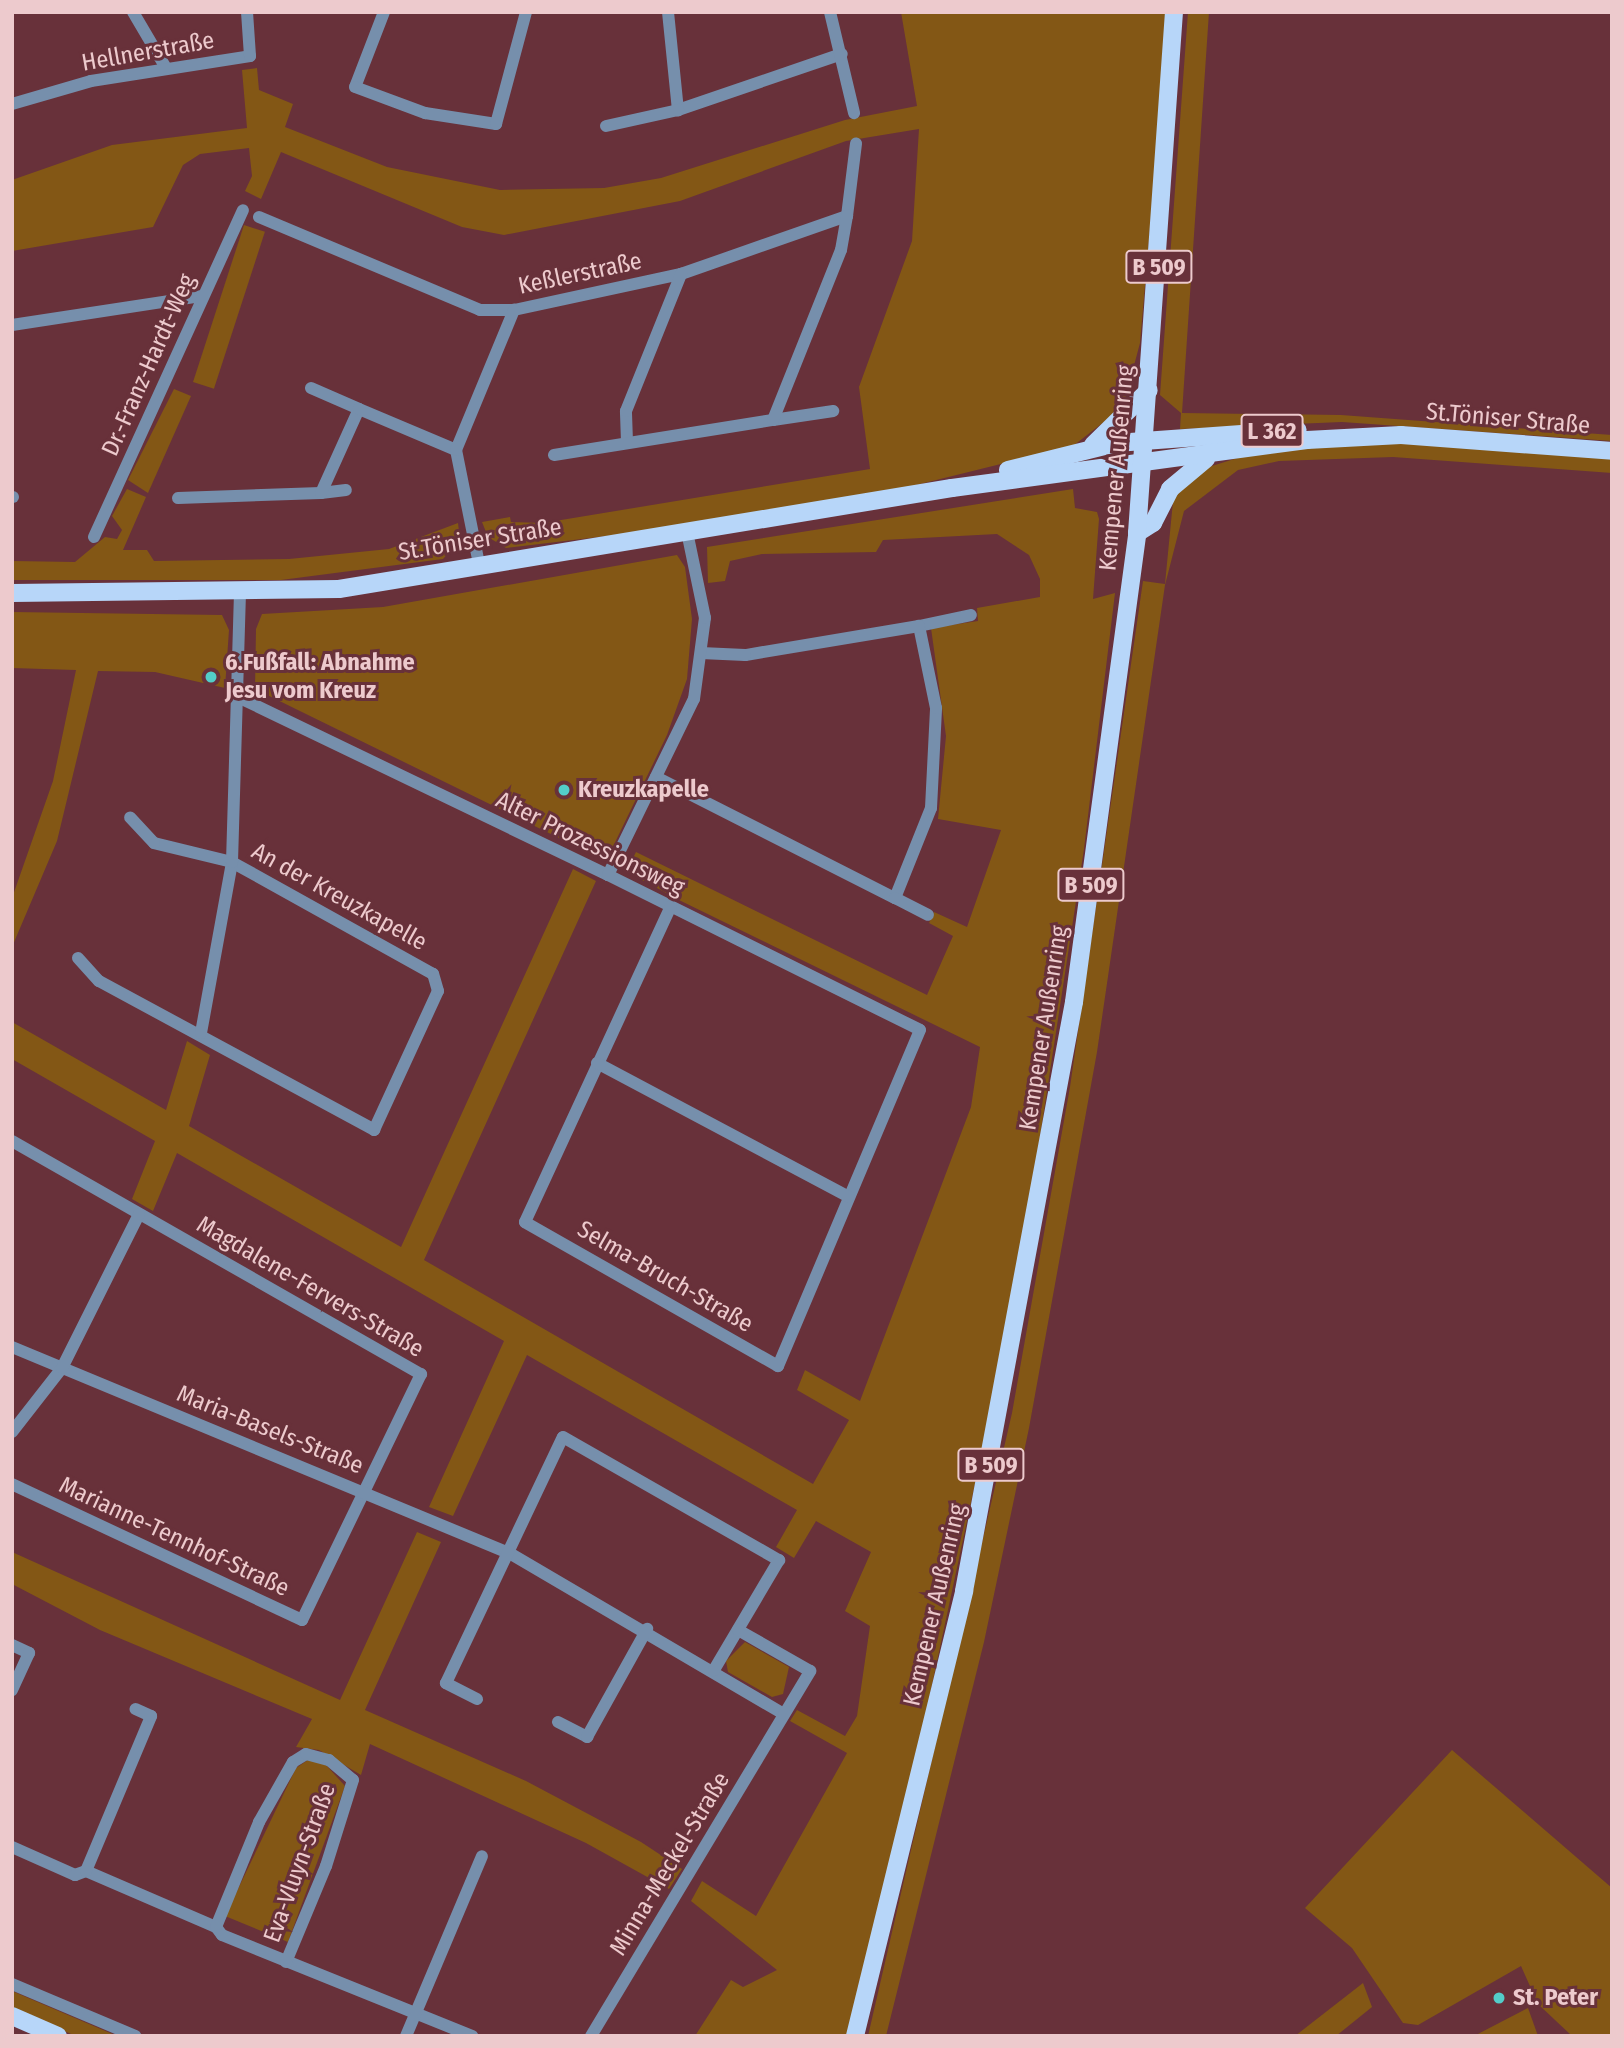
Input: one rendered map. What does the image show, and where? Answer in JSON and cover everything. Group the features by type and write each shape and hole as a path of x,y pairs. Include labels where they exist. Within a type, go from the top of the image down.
{"main road":[{"name":"Kempener Außenring","path":"855,2036 921,1777 1005,1394 1074,1002 1137,533 1174,12"},
{"path":"1087,449 1149,390"},
{"name":"St.Töniser Straße","path":"952,488 1087,449 1144,439 1343,429 1612,451"},
{"name":"St.Töniser Straße","path":"12,593 240,593 339,589 952,488 1210,456 1296,441 1401,435"},
{"path":"1137,533 1153,523 1170,489 1210,456"},
{"path":"12,2016 58,2036"}],"street":[{"path":"133,12 166,68"},
{"name":"Hellnerstraße","path":"16,102 166,68 250,56 247,12"},
{"path":"384,12 355,87 425,113 496,124 526,12"},
{"path":"668,12 678,110"},
{"path":"830,12 854,113"},
{"path":"606,126 678,110 842,54"},
{"path":"12,89 16,102"},
{"path":"773,420 841,250 856,144"},
{"name":"Dr.-Franz-Hardt-Weg","path":"94,537 201,296 243,210"},
{"name":"Keßlerstraße","path":"259,217 480,310 514,310 681,274 846,216"},
{"path":"627,442 626,411 681,274"},
{"path":"14,329 201,296"},
{"path":"479,564 456,450 514,310"},
{"path":"311,388 456,450"},
{"path":"321,493 359,409"},
{"path":"554,455 833,411"},
{"path":"178,498 346,490"},
{"path":"608,875 694,699 705,618 687,532"},
{"name":"An der Kreuzkapelle","path":"201,1032 232,862 240,698 240,593"},
{"path":"701,653 746,655 971,615"},
{"path":"895,898 931,808 936,708 919,626"},
{"name":"Alter Prozessionsweg","path":"240,698 608,875 920,1030"},
{"path":"656,777 928,915"},
{"name":"An der Kreuzkapelle","path":"78,958 99,981 201,1032 373,1130 438,991 433,974 232,862 154,843 130,817"},
{"name":"Selma-Bruch-Straße","path":"671,906 525,1222 778,1366 920,1030"},
{"path":"597,1063 849,1198"},
{"path":"12,1141 139,1214 62,1368 12,1432"},
{"name":"Magdalene-Fervers-Straße","path":"139,1214 421,1374 364,1491"},
{"name":"Maria-Basels-Straße","path":"12,1347 511,1554 647,1629 784,1714"},
{"path":"477,1699 446,1683 511,1554 563,1437 779,1560 714,1670"},
{"name":"Marianne-Tennhof-Straße","path":"12,1484 302,1620 364,1491"},
{"path":"558,1722 587,1737 647,1629"},
{"path":"738,1630 810,1671 784,1714"},
{"path":"12,1645 29,1653 12,1690"},
{"path":"86,1871 152,1716 135,1709"},
{"name":"Minna-Meckel-Straße","path":"591,2036 784,1714"},
{"name":"Eva-Vluyn-Straße","path":"216,1927 259,1822 293,1762 306,1754 328,1760 352,1780 326,1866 286,1962"},
{"name":"Eva-Vluyn-Straße","path":"12,1847 75,1875 86,1871 216,1927 286,1962 472,2036"},
{"path":"406,2036 482,1856"},
{"path":"12,1984 135,2036"}],"shaded area":[{"path":"901,12 1169,12 1140,343 1123,407 1073,446 908,487 624,534 506,548 488,537 482,522 510,517 511,522 543,523 870,469 859,387 912,241 919,129 846,141 680,201 504,235 462,227 281,152 261,199 245,191 252,176 249,148 200,154 183,165 153,227 12,251 12,180 112,145 247,128 242,70 257,68 259,90 293,104 285,127 387,167 500,190 604,188 661,178 845,120 917,106"},
{"path":"1188,12 1209,12 1182,413 1341,415 1612,435 1612,441 1342,422 1180,429 1181,413 1160,395"},
{"path":"244,225 265,232 214,389 193,382"},
{"path":"174,389 191,396 148,493 128,480"},
{"path":"1383,441 1612,457 1612,473 1393,457 1279,461 1238,470 1184,511 1165,585 1097,1052 1029,1428 984,1642 886,2036 868,2036 1012,1413 1070,1087 1143,581 1165,584 1174,491 1199,470 1273,447"},
{"path":"127,489 146,497 123,550 147,550 154,561 289,559 389,549 458,523 460,540 443,559 281,580 12,580 12,561 75,562 105,537 117,539 122,530 112,516"},
{"path":"1073,489 1075,508 1097,512 1099,519 1093,599 1115,593 1084,849 1017,1287 902,1825 848,2036 695,2036 731,1980 743,1987 777,1970 691,1901 702,1881 756,1916 847,1753 790,1721 797,1710 845,1736 857,1716 870,1626 845,1611 871,1552 816,1521 794,1558 776,1547 797,1510 527,1355 453,1516 429,1507 504,1341 177,1153 153,1211 132,1199 155,1141 12,1059 12,1022 166,1110 187,1041 210,1055 189,1126 401,1247 573,869 596,881 424,1260 813,1484 849,1420 797,1390 805,1370 860,1401 971,1107 980,1047 681,901 631,874 629,866 636,852 927,995 953,936 929,923 934,912 967,927 1001,830 938,819 946,736 931,628 978,621 977,608 1040,597 1040,579 1029,555 997,534 883,540 876,552 762,554 730,561 725,581 708,583 707,547"},
{"path":"677,555 685,567 692,619 687,679 667,735 606,861 255,689 256,629 262,614 383,607"},
{"path":"12,612 222,615 229,630 225,688 155,672 98,671 57,841 12,947 12,898 53,781 76,670 12,668"},
{"path":"417,1532 441,1542 365,1710 526,1781 641,1842 682,1869 669,1889 586,1843 370,1744 361,1775 319,1750 296,1747 312,1719 100,1630 12,1584 12,1552 340,1700"},
{"path":"745,1642 789,1667 783,1694 772,1697 728,1672 726,1661"},
{"path":"1452,1750 1612,1888 1612,2036 1572,2036 1538,2004 1521,1966 1418,2025 1403,2023 1352,1948 1305,1908"},
{"path":"308,1760 326,1765 345,1786 288,1942 225,1916 296,1768"},
{"path":"1363,1983 1372,2007 1336,2036 1295,2036"},
{"path":"12,1991 117,2036 76,2036 12,2009"},
{"path":"1528,2008 1538,2036 1474,2036"}],"place":[{"name":"6.Fußfall: Abnahme Jesu vom Kreuz","path":"211,677"},
{"name":"Kreuzkapelle","path":"564,790"},
{"name":"St. Peter","path":"1499,1998"}]}
